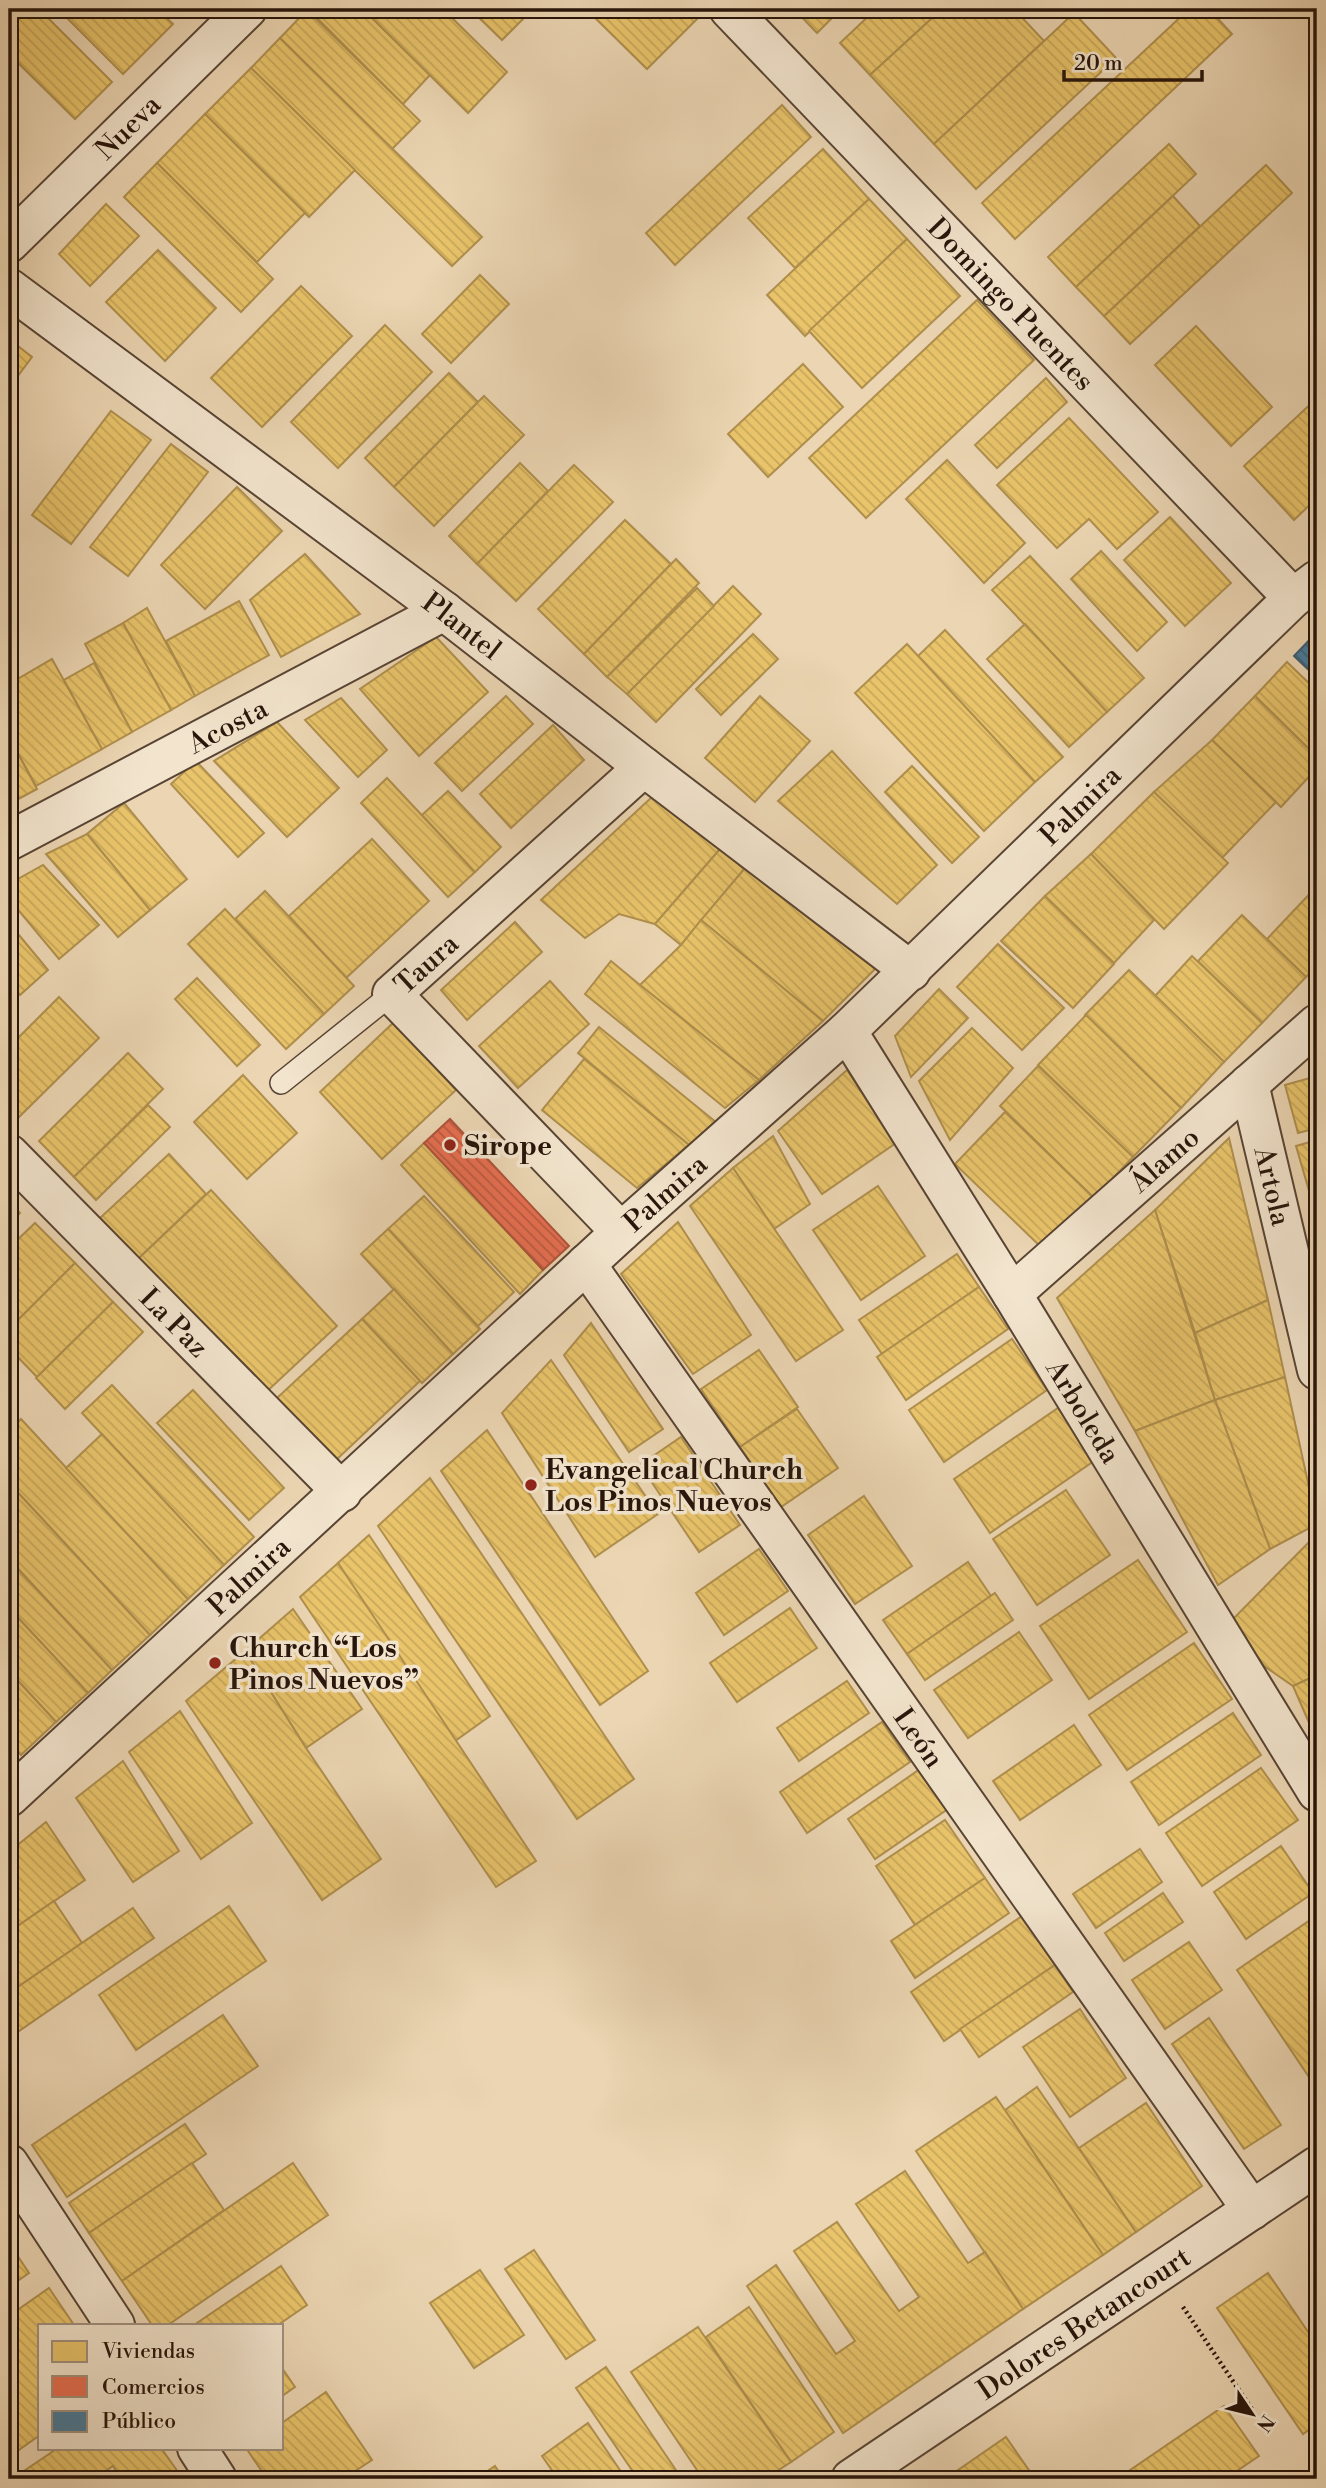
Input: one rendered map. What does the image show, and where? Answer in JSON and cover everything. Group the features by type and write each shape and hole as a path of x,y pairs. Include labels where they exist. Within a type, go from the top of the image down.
{"street":[{"name":"Nueva","path":"9,243 247,9"},
{"name":"Domingo Puentes","path":"729,9 1305,589"},
{"name":"Plantel","path":"9,288 444,611 911,971"},
{"name":"Palmira","path":"9,1797 621,1232 847,1031 1305,589"},
{"name":"Acosta","path":"9,841 444,611"},
{"name":"Taura","path":"621,1232 392,994 644,767"},
{"name":"Álamo","path":"1012,1294 1317,1024"},
{"name":"Arboleda","path":"847,1031 1012,1294 1317,1792"},
{"name":"Artola","path":"1250,1083 1317,1370"},
{"name":"La Paz","path":"9,1154 342,1492"},
{"name":"León","path":"586,1264 1252,2210"},
{"path":"9,2164 114,2324"},
{"name":"Dolores Betancourt","path":"851,2479 1317,2166"},
{"path":"198,2450 218,2479"}],"lane":[{"path":"281,1083 392,994"}],"path":[{"path":"1177,2297 1253,2411"}],"building: Viviendas":[{"path":"9,9 39,9 112,82 75,119 9,54"},
{"path":"58,9 157,9 173,24 123,74"},
{"path":"308,9 363,9 430,75 403,104"},
{"path":"363,9 443,9 507,72 468,113"},
{"path":"470,9 533,9 502,40"},
{"path":"586,9 686,9 697,19 647,69"},
{"path":"794,9 841,9 817,33"},
{"path":"876,9 942,9 870,75 840,43"},
{"path":"942,9 1014,9 1044,41 934,144 870,75"},
{"path":"1189,9 1209,9 1232,34 1015,239 982,203"},
{"path":"307,10 420,121 392,149 280,38"},
{"path":"1074,13 1116,58 976,189 934,144"},
{"path":"280,38 482,237 452,266 251,68"},
{"path":"251,68 355,170 309,217 205,114"},
{"path":"782,105 811,137 675,265 646,233"},
{"path":"205,114 305,213 257,262 157,163"},
{"path":"1169,144 1196,174 1076,287 1048,257"},
{"path":"823,149 869,199 795,268 748,218"},
{"path":"157,163 273,279 241,312 124,197"},
{"path":"1266,165 1292,193 1130,344 1104,316"},
{"path":"1173,196 1200,226 1104,316 1076,287"},
{"path":"869,199 907,239 805,336 767,295"},
{"path":"106,204 139,236 90,286 59,254"},
{"path":"907,239 960,296 862,388 809,331"},
{"path":"158,250 216,308 165,361 106,302"},
{"path":"480,275 509,304 451,363 422,334"},
{"path":"301,286 352,336 262,427 211,378"},
{"path":"977,300 1034,360 866,518 809,458"},
{"path":"385,325 432,372 338,468 291,422"},
{"path":"1196,326 1272,407 1231,446 1155,365"},
{"path":"9,339 32,357 9,388"},
{"path":"803,364 843,407 768,477 728,434"},
{"path":"449,373 478,402 394,487 365,458"},
{"path":"1046,378 1067,402 997,468 975,445"},
{"path":"484,396 524,435 434,526 394,487"},
{"path":"1317,398 1317,498 1294,520 1244,466"},
{"path":"111,411 151,440 71,544 32,515"},
{"path":"1069,418 1158,512 1117,549 1089,519 1057,548 997,485"},
{"path":"171,444 208,472 128,576 90,547"},
{"path":"947,460 1025,543 984,583 906,499"},
{"path":"520,463 548,491 477,564 449,536"},
{"path":"574,465 613,502 516,601 477,564"},
{"path":"237,487 282,531 205,609 161,565"},
{"path":"1170,517 1231,583 1185,626 1124,560"},
{"path":"625,520 671,564 584,654 538,609"},
{"path":"1101,551 1167,622 1137,651 1071,579"},
{"path":"305,554 360,614 281,657 250,600"},
{"path":"1030,556 1144,678 1107,712 992,590"},
{"path":"676,559 699,583 607,677 584,654"},
{"path":"733,586 761,614 656,722 627,694"},
{"path":"697,588 714,606 627,694 607,677"},
{"path":"239,601 269,655 195,696 166,641"},
{"path":"147,608 195,696 171,710 123,623"},
{"path":"123,623 171,710 132,732 85,644"},
{"path":"1025,624 1107,712 1069,747 987,659"},
{"path":"945,630 1063,757 1035,782 918,656"},
{"path":"753,634 778,659 721,715 696,689"},
{"path":"436,637 488,692 419,756 360,689"},
{"path":"907,644 1035,782 984,831 855,693"},
{"path":"52,659 102,749 36,786 9,737 9,684"},
{"path":"1287,662 1317,691 1317,757 1255,696"},
{"path":"94,663 132,732 102,749 64,680"},
{"path":"506,696 533,724 462,791 435,763"},
{"path":"760,696 810,741 755,802 705,758"},
{"path":"1255,696 1317,757 1317,768 1281,807 1212,740"},
{"path":"341,698 387,750 358,777 305,720"},
{"path":"277,722 339,788 287,837 214,761"},
{"path":"553,725 584,760 511,828 480,794"},
{"path":"9,737 37,789 9,804"},
{"path":"1212,740 1276,802 1222,858 1154,792"},
{"path":"832,751 937,865 897,904 778,801"},
{"path":"196,761 264,833 238,857 171,784"},
{"path":"912,766 979,837 952,863 885,792"},
{"path":"387,778 475,872 448,897 361,803"},
{"path":"448,791 501,847 475,872 422,815"},
{"path":"1154,792 1228,863 1164,929 1091,854"},
{"path":"653,796 720,849 655,924 619,914 585,938 541,900"},
{"path":"124,803 187,879 150,910 87,834"},
{"path":"87,834 150,910 118,937 46,854"},
{"path":"372,839 429,901 346,978 289,916"},
{"path":"720,849 745,868 681,945 655,924"},
{"path":"1091,854 1154,920 1114,963 1045,896"},
{"path":"43,865 99,925 59,959 9,899 9,884"},
{"path":"745,868 878,966 823,1021 701,920"},
{"path":"1317,886 1317,966 1306,977 1267,939"},
{"path":"265,891 354,986 324,1014 235,919"},
{"path":"1045,896 1114,964 1073,1008 1001,941"},
{"path":"225,909 324,1014 286,1049 188,944"},
{"path":"1242,915 1306,977 1262,1023 1198,961"},
{"path":"701,920 823,1021 759,1080 640,985 681,945"},
{"path":"515,922 542,952 467,1020 441,990"},
{"path":"9,923 48,970 20,995 9,982"},
{"path":"998,944 1064,1008 1022,1050 957,987"},
{"path":"1192,956 1262,1023 1224,1062 1155,996"},
{"path":"611,961 759,1080 725,1108 585,994"},
{"path":"1129,970 1224,1062 1181,1108 1085,1015"},
{"path":"197,978 260,1045 237,1066 175,999"},
{"path":"550,981 589,1024 518,1088 479,1046"},
{"path":"939,989 968,1018 911,1077 895,1036"},
{"path":"59,997 99,1038 15,1121 9,1115 9,1047"},
{"path":"1086,1015 1181,1108 1133,1157 1038,1065"},
{"path":"394,1022 456,1090 382,1159 320,1092"},
{"path":"599,1027 717,1123 689,1145 578,1053"},
{"path":"972,1028 1013,1068 950,1140 919,1081"},
{"path":"128,1053 163,1089 74,1177 39,1141"},
{"path":"584,1059 689,1145 637,1188 542,1110"},
{"path":"1038,1066 1133,1157 1094,1198 1000,1106"},
{"path":"847,1070 896,1143 822,1194 778,1131"},
{"path":"243,1075 297,1133 247,1179 194,1122"},
{"path":"1317,1076 1317,1128 1298,1133 1285,1085"},
{"path":"148,1105 170,1127 96,1200 74,1177"},
{"path":"1005,1112 1094,1198 1044,1250 955,1164"},
{"path":"773,1136 810,1204 774,1229 733,1168"},
{"path":"1229,1138 1268,1300 1195,1333 1155,1210"},
{"path":"1317,1140 1317,1200 1312,1201 1296,1146"},
{"path":"424,1143 543,1270 520,1294 401,1165"},
{"path":"169,1154 206,1194 138,1259 100,1218"},
{"path":"733,1168 843,1330 796,1361 690,1206"},
{"path":"878,1186 925,1256 861,1300 813,1230"},
{"path":"211,1190 337,1326 264,1394 138,1259"},
{"path":"424,1196 514,1292 478,1326 388,1229"},
{"path":"9,1201 20,1213 9,1224"},
{"path":"1155,1210 1215,1400 1135,1431 1057,1298"},
{"path":"678,1222 751,1335 693,1374 621,1274"},
{"path":"35,1223 75,1263 9,1329 9,1248"},
{"path":"388,1229 480,1329 453,1354 361,1254"},
{"path":"957,1254 979,1287 882,1354 859,1320"},
{"path":"75,1263 113,1302 37,1377 9,1348 9,1329"},
{"path":"979,1287 1008,1329 906,1400 877,1357"},
{"path":"394,1289 453,1354 422,1383 362,1319"},
{"path":"1268,1300 1285,1377 1215,1400 1195,1333"},
{"path":"113,1302 143,1332 65,1409 36,1378"},
{"path":"362,1319 420,1381 336,1460 277,1398"},
{"path":"591,1323 663,1429 629,1452 564,1355"},
{"path":"1012,1339 1047,1390 944,1462 909,1410"},
{"path":"759,1350 798,1407 740,1447 701,1389"},
{"path":"551,1360 658,1514 595,1557 502,1413"},
{"path":"1285,1377 1317,1524 1270,1549 1215,1400"},
{"path":"112,1385 254,1537 224,1565 82,1413"},
{"path":"193,1390 284,1488 249,1520 157,1423"},
{"path":"1215,1400 1270,1549 1218,1585 1135,1431"},
{"path":"1058,1408 1094,1461 990,1533 954,1479"},
{"path":"797,1409 838,1468 781,1507 740,1447"},
{"path":"21,1419 188,1599 150,1635 9,1483 9,1431"},
{"path":"487,1430 648,1671 600,1705 441,1471"},
{"path":"102,1434 224,1565 188,1599 66,1468"},
{"path":"681,1437 740,1525 699,1552 640,1465"},
{"path":"430,1478 634,1779 577,1819 378,1526"},
{"path":"9,1483 150,1635 112,1670 9,1559"},
{"path":"1066,1490 1110,1555 1037,1605 993,1539"},
{"path":"864,1496 912,1566 855,1604 808,1535"},
{"path":"369,1535 490,1716 455,1741 338,1563"},
{"path":"1315,1536 1317,1675 1293,1686 1264,1666 1232,1620"},
{"path":"759,1549 788,1591 724,1635 696,1593"},
{"path":"1138,1560 1187,1632 1089,1699 1040,1626"},
{"path":"968,1562 991,1596 907,1654 883,1620"},
{"path":"338,1563 536,1861 496,1887 300,1597"},
{"path":"16,1567 112,1670 88,1693 9,1608 9,1574"},
{"path":"995,1593 1013,1620 925,1680 907,1654"},
{"path":"9,1608 88,1693 56,1722 9,1671"},
{"path":"790,1608 817,1648 737,1702 710,1663"},
{"path":"293,1609 362,1709 306,1748 245,1651"},
{"path":"1019,1632 1052,1680 968,1738 934,1690"},
{"path":"1194,1643 1232,1699 1127,1770 1089,1715"},
{"path":"245,1651 381,1859 322,1900 186,1701"},
{"path":"9,1671 56,1722 21,1755 9,1742"},
{"path":"1317,1675 1317,1741 1293,1686"},
{"path":"847,1681 869,1713 799,1761 777,1728"},
{"path":"180,1711 252,1823 201,1859 129,1752"},
{"path":"1233,1713 1261,1755 1159,1825 1131,1782"},
{"path":"882,1722 910,1762 807,1833 780,1792"},
{"path":"1074,1725 1101,1765 1020,1820 993,1781"},
{"path":"123,1761 179,1851 133,1882 76,1798"},
{"path":"1261,1768 1298,1820 1202,1886 1166,1833"},
{"path":"920,1769 948,1809 875,1859 848,1819"},
{"path":"945,1820 985,1878 915,1925 876,1866"},
{"path":"46,1822 85,1880 9,1932 9,1852"},
{"path":"1281,1846 1313,1893 1246,1939 1214,1892"},
{"path":"1140,1849 1162,1882 1096,1928 1073,1894"},
{"path":"985,1878 1009,1913 915,1978 891,1941"},
{"path":"1163,1893 1183,1922 1124,1961 1105,1933"},
{"path":"54,1901 82,1943 9,1993 9,1932"},
{"path":"229,1906 266,1961 136,2050 99,1995"},
{"path":"133,1908 154,1938 9,2038 9,1993"},
{"path":"1022,1916 1055,1965 944,2041 911,1992"},
{"path":"1316,1916 1317,1918 1317,2089 1237,1970"},
{"path":"1189,1942 1222,1990 1165,2029 1132,1980"},
{"path":"1055,1965 1073,1992 979,2057 960,2029"},
{"path":"1080,2009 1126,2078 1070,2117 1023,2047"},
{"path":"223,2015 258,2066 67,2197 32,2145"},
{"path":"1209,2018 1281,2125 1244,2149 1172,2044"},
{"path":"1037,2087 1136,2232 1103,2255 1005,2110"},
{"path":"996,2097 1103,2255 1023,2309 916,2151"},
{"path":"1146,2103 1202,2186 1136,2232 1079,2148"},
{"path":"185,2124 206,2154 89,2233 69,2203"},
{"path":"192,2163 224,2210 122,2281 89,2233"},
{"path":"293,2163 328,2215 169,2324 151,2324 122,2281"},
{"path":"905,2171 968,2263 985,2252 1023,2309 843,2433 747,2286 776,2265 836,2354 855,2341 794,2251 837,2222 899,2311 919,2297 856,2204"},
{"path":"9,2243 29,2273 9,2287"},
{"path":"534,2250 595,2340 566,2359 505,2269"},
{"path":"281,2266 307,2305 279,2324 195,2324"},
{"path":"480,2270 524,2335 474,2368 430,2303"},
{"path":"1268,2273 1317,2345 1317,2424 1303,2434 1217,2308"},
{"path":"49,2288 73,2324 38,2324 38,2436 9,2457 9,2316"},
{"path":"749,2307 834,2432 791,2462 706,2337"},
{"path":"698,2327 791,2462 765,2479 703,2479 631,2372"},
{"path":"606,2367 682,2479 638,2479 576,2388"},
{"path":"284,2371 295,2387 284,2395"},
{"path":"326,2392 372,2460 343,2479 267,2479 247,2450 284,2450 284,2422"},
{"path":"1224,2406 1259,2456 1225,2479 1117,2479"},
{"path":"588,2423 626,2479 558,2479 542,2456"},
{"path":"1006,2437 1035,2479 945,2479"},
{"path":"55,2450 162,2450 183,2479 121,2479 113,2466 94,2479 12,2479"},
{"path":"495,2466 504,2479 476,2479"}],"building: Comercios":[{"path":"450,1119 569,1246 543,1270 424,1143"}],"building: Público":[{"path":"1317,632 1317,678 1294,656"}],"place":[{"name":"Sirope","path":"450,1145"},
{"name":"Evangelical Church Los Pinos Nuevos","path":"531,1485"},
{"name":"Church “Los Pinos Nuevos”","path":"215,1663"}]}
